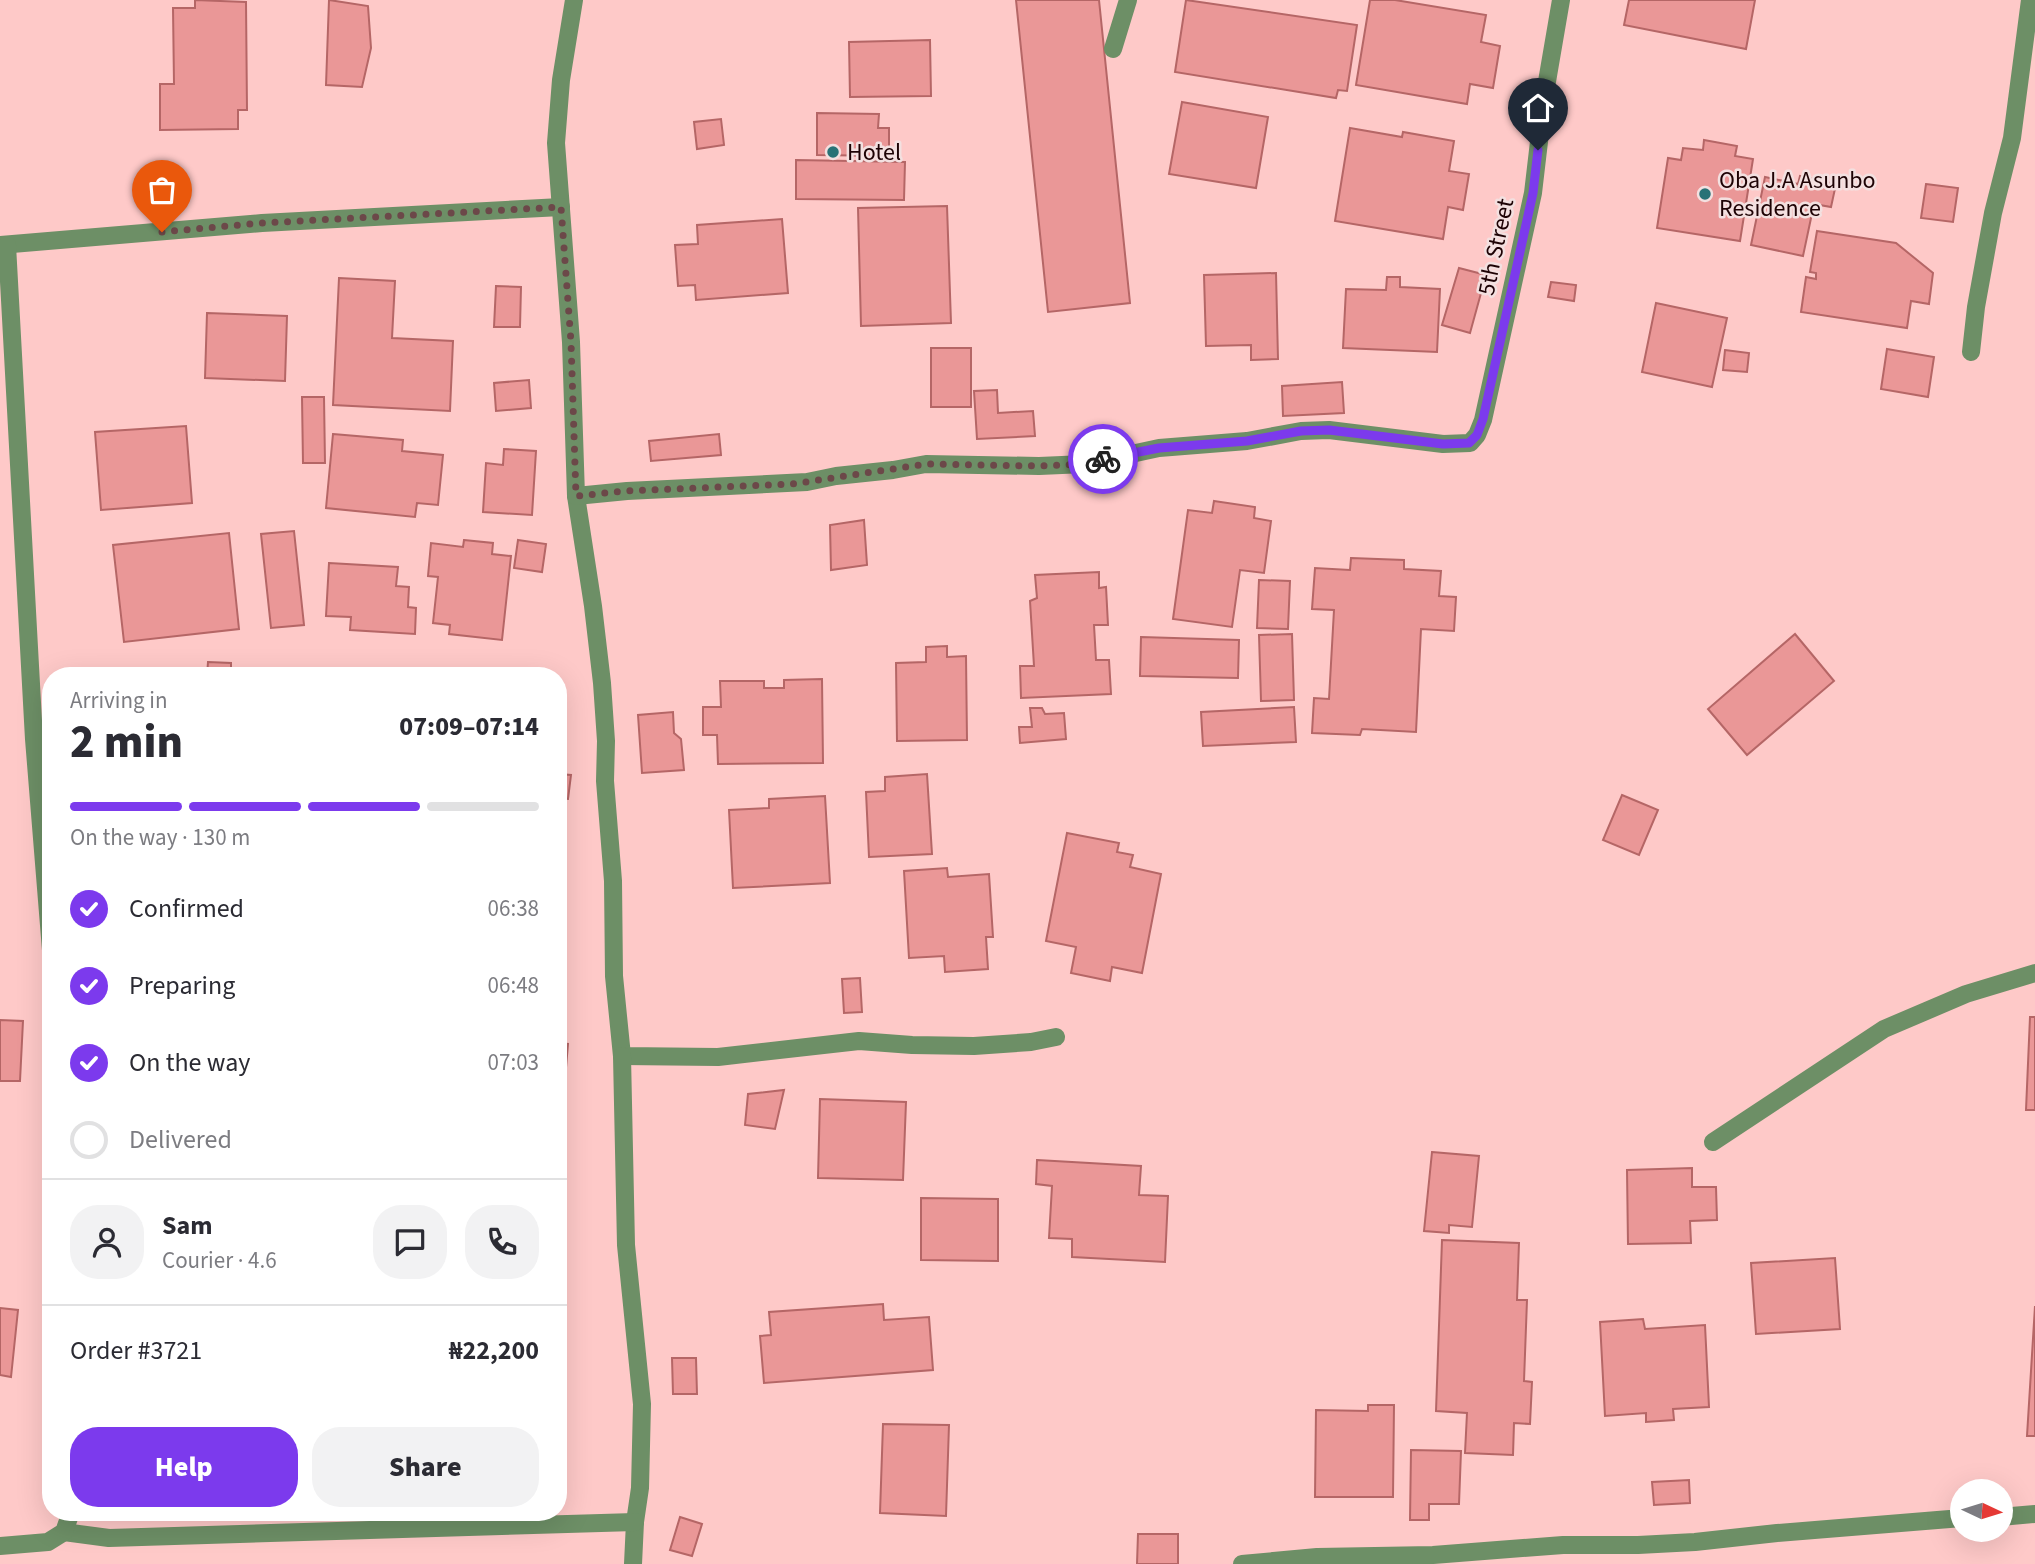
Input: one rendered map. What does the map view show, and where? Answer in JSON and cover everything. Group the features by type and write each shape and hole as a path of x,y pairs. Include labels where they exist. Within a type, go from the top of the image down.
{"street":[{"path":"574,0 561,80 561,107 556,143 571,342 576,496 593,606 606,741 605,781 613,881 614,976 622,1056 625,1245 642,1404 640,1488 632,1564"},
{"path":"1113,49 1128,0"},
{"name":"5th Street","path":"576,496 807,482 844,474 926,464 1085,464 1159,448 1247,441 1301,431 1329,430 1443,444 1469,443 1477,435 1483,419 1533,193 1544,99 1561,0"},
{"path":"1971,352 1993,213 2012,138 2030,0"},
{"path":"42,838 3,245 262,223 561,207"},
{"path":"1713,1142 1884,1029 1966,994 2035,973"},
{"path":"622,1056 718,1057 859,1041 912,1045 974,1045 1031,1042 1056,1037"},
{"path":"2013,1516 2035,1514"},
{"path":"1242,1564 1317,1557 1433,1555 1563,1545 1695,1542 1777,1532 1950,1519"},
{"path":"0,1546 48,1542 64,1532 68,1521"},
{"path":"64,1532 108,1538 635,1522"}],"building":[{"path":"195,0 246,2 247,110 238,110 238,129 160,130 160,84 174,84 173,8 195,8"},
{"path":"329,0 368,6 371,48 362,87 326,85"},
{"path":"1016,0 1099,0 1130,303 1048,312"},
{"path":"1186,0 1357,25 1347,91 1338,90 1336,98 1175,72"},
{"path":"1370,0 1395,0 1486,15 1481,42 1500,46 1493,88 1470,84 1467,104 1356,85"},
{"path":"1629,0 1755,0 1746,49 1624,25"},
{"path":"930,40 931,96 850,97 849,42"},
{"path":"1182,102 1268,117 1256,188 1169,174"},
{"path":"817,113 879,114 878,128 889,128 889,156 817,155"},
{"path":"721,119 724,145 697,149 694,122"},
{"path":"1350,128 1402,137 1403,132 1454,141 1449,171 1469,174 1463,210 1448,207 1443,239 1335,221"},
{"name":"Oba J.A Asunbo Residence","path":"1704,140 1737,146 1735,156 1753,159 1740,241 1657,228 1668,158 1681,160 1683,148 1703,150"},
{"path":"796,160 905,162 904,200 796,199"},
{"path":"1800,176 1836,184 1831,207 1814,204 1803,256 1751,245 1765,177 1798,184"},
{"path":"1926,184 1958,188 1953,222 1921,218"},
{"path":"947,206 951,323 861,326 858,208"},
{"path":"782,219 788,293 696,300 695,285 678,286 675,245 698,244 697,225"},
{"path":"1817,231 1896,243 1933,273 1929,304 1911,301 1907,328 1801,312 1806,277 1816,279 1816,273 1810,272"},
{"path":"1459,268 1486,275 1470,333 1442,325"},
{"path":"1276,273 1278,359 1251,360 1251,345 1206,346 1204,275"},
{"path":"1387,277 1400,277 1400,287 1440,289 1437,352 1343,348 1346,289 1386,290"},
{"path":"339,278 395,281 392,338 453,341 450,411 333,405"},
{"path":"1551,282 1576,285 1574,301 1548,297"},
{"path":"496,286 521,287 520,327 494,327"},
{"path":"1656,303 1727,318 1712,387 1642,372"},
{"path":"207,313 287,316 285,381 205,378"},
{"path":"931,348 971,348 971,407 931,407"},
{"path":"1887,349 1934,357 1928,397 1881,389"},
{"path":"1725,350 1749,353 1747,372 1723,370"},
{"path":"529,380 531,408 496,411 494,383"},
{"path":"1342,382 1344,413 1283,416 1282,386"},
{"path":"997,390 998,413 1033,411 1035,436 977,439 974,391"},
{"path":"302,397 324,397 325,463 303,463"},
{"path":"186,426 192,503 101,510 95,432"},
{"path":"333,434 403,440 402,451 443,455 438,505 417,503 415,517 326,508"},
{"path":"719,434 721,455 651,461 649,441"},
{"path":"504,449 536,451 532,515 483,512 486,463 503,465"},
{"path":"1214,501 1255,507 1254,518 1271,521 1264,573 1240,570 1232,627 1173,619 1188,510 1212,513"},
{"path":"864,520 867,565 831,570 830,525"},
{"path":"294,531 304,625 271,628 261,534"},
{"path":"229,533 239,629 124,642 113,545"},
{"path":"464,540 493,543 492,554 511,556 502,640 449,634 450,625 433,623 438,577 428,576 431,543 463,547"},
{"path":"518,540 546,544 542,572 514,568"},
{"path":"1351,558 1404,560 1404,569 1441,571 1439,596 1456,597 1454,631 1421,629 1416,732 1362,729 1360,735 1312,733 1314,698 1329,699 1334,610 1312,609 1315,568 1350,570"},
{"path":"329,563 398,567 396,586 409,587 408,607 416,608 415,634 350,630 351,617 326,616"},
{"path":"1099,572 1099,588 1106,587 1108,625 1094,625 1096,660 1109,660 1111,694 1021,698 1020,666 1034,666 1030,601 1037,598 1035,575"},
{"path":"1259,580 1290,581 1288,629 1257,628"},
{"path":"1292,634 1294,700 1261,701 1259,635"},
{"path":"1795,634 1834,681 1747,755 1708,709"},
{"path":"1141,637 1239,640 1238,678 1140,676"},
{"path":"947,646 947,657 966,656 967,740 897,741 896,663 926,662 926,647"},
{"path":"208,662 231,663 231,667 208,667"},
{"path":"822,679 823,763 718,764 717,735 703,735 703,707 721,707 720,681 764,681 764,688 784,688 784,680"},
{"path":"1294,707 1296,742 1203,746 1201,712"},
{"path":"1030,708 1042,708 1045,714 1064,713 1066,739 1020,743 1019,727 1032,727"},
{"path":"673,712 674,733 681,739 684,770 642,773 638,715"},
{"path":"927,774 932,854 869,857 866,792 885,791 885,777"},
{"path":"567,775 571,775 567,799"},
{"path":"1622,795 1658,810 1639,855 1603,840"},
{"path":"825,796 830,883 733,888 729,810 769,808 769,799"},
{"path":"1067,833 1119,843 1117,852 1133,855 1130,867 1161,874 1142,973 1112,967 1110,981 1071,973 1076,947 1046,941"},
{"path":"947,868 948,877 989,874 993,937 986,937 988,969 945,972 944,956 909,958 904,871"},
{"path":"860,978 862,1012 844,1013 842,979"},
{"path":"2030,1017 2035,1017 2035,1110 2026,1110"},
{"path":"0,1020 23,1021 20,1081 0,1081"},
{"path":"784,1090 775,1129 745,1125 748,1094"},
{"path":"820,1099 906,1102 903,1180 818,1178"},
{"path":"1432,1152 1479,1156 1472,1227 1449,1225 1449,1233 1424,1231"},
{"path":"1037,1160 1141,1166 1139,1195 1168,1196 1165,1262 1072,1257 1072,1239 1049,1238 1052,1186 1036,1184"},
{"path":"1692,1168 1692,1187 1716,1187 1717,1220 1690,1221 1691,1243 1628,1244 1627,1170"},
{"path":"921,1198 998,1199 998,1261 921,1260"},
{"path":"1442,1240 1519,1243 1517,1300 1527,1300 1524,1381 1532,1382 1530,1424 1514,1423 1513,1455 1465,1453 1467,1413 1436,1411"},
{"path":"1835,1258 1840,1329 1756,1334 1751,1263"},
{"path":"883,1304 884,1320 929,1317 933,1370 764,1383 760,1336 771,1335 769,1312"},
{"path":"2035,1306 2035,1436 2027,1436"},
{"path":"0,1308 18,1310 11,1377 0,1375"},
{"path":"1643,1319 1645,1329 1705,1325 1709,1407 1673,1409 1674,1420 1646,1422 1646,1413 1605,1416 1600,1322"},
{"path":"672,1358 696,1358 697,1394 673,1394"},
{"path":"1368,1405 1394,1405 1393,1497 1315,1497 1316,1410 1368,1411"},
{"path":"883,1424 949,1425 946,1516 880,1513"},
{"path":"1411,1450 1461,1451 1459,1504 1429,1504 1429,1520 1410,1520"},
{"path":"1689,1480 1690,1503 1654,1505 1652,1482"},
{"path":"680,1517 702,1524 692,1556 670,1550"},
{"path":"1138,1534 1178,1534 1178,1564 1137,1564"}],"way so far":[{"path":"162,232 262,223 561,207 571,342 571,415 576,496 626,491 792,484 851,473 926,464 1040,466 1085,464 1103,459"}],"place":[{"name":"Hotel","path":"833,152"},
{"name":"Oba J.A Asunbo Residence","path":"1705,194"}],"route":[{"path":"1103,459 1159,448 1247,441 1301,431 1329,430 1453,445 1469,443 1477,435 1483,419 1533,193 1538,150"}]}
